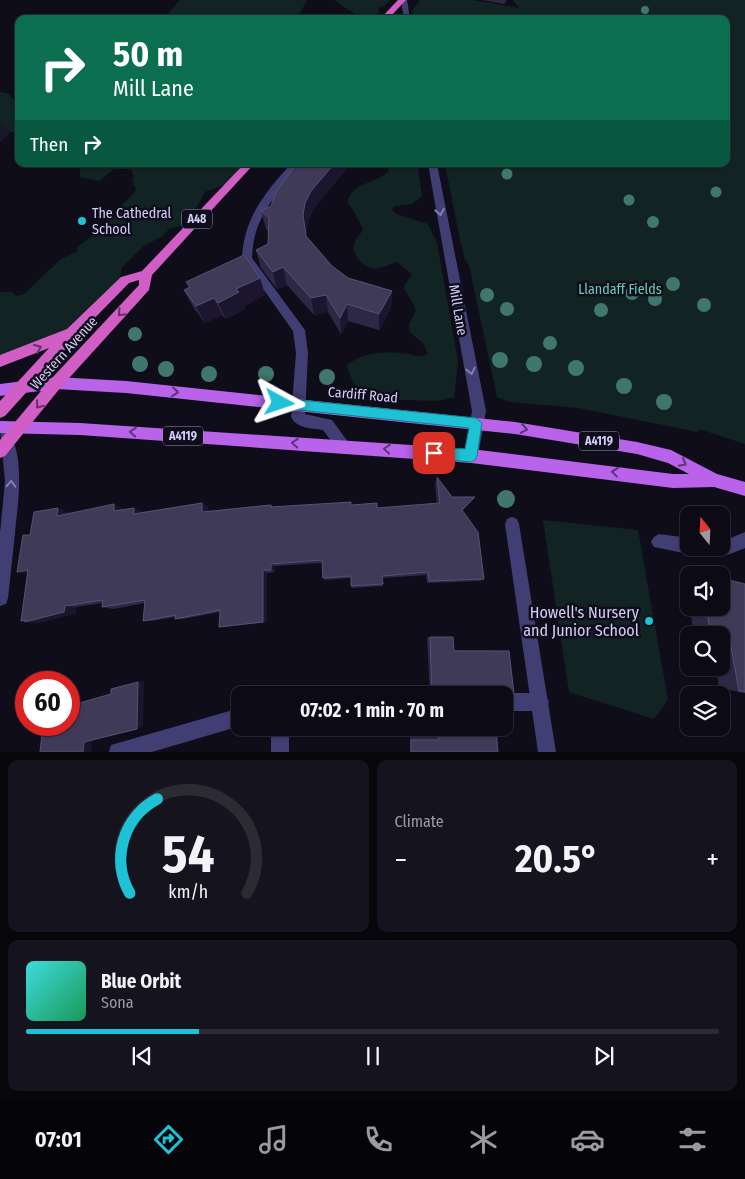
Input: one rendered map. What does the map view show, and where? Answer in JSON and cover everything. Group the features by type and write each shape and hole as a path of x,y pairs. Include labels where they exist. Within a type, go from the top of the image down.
{"highway":[{"path":"388,15 403,0"},
{"name":"Western Avenue","path":"0,412 75,330 125,280 146,274 245,167"},
{"name":"Western Avenue","path":"3,443 22,427 56,383 145,287 146,274"},
{"path":"0,361 37,348 75,330"}],"main road":[{"name":"Cardiff Road","path":"0,390 56,383 126,387 476,423 636,448 671,457 715,480 745,489"},
{"name":"Cardiff Road","path":"0,427 344,446 471,456 672,481 715,480"}],"street":[{"path":"403,0 407,15"},
{"path":"293,167 278,183 261,208 250,236 247,252 250,265 299,330 302,353 298,417 304,421 327,424 344,446"},
{"name":"Mill Lane","path":"433,167 479,410 471,456"},
{"path":"0,598 7,533 11,466 3,443"},
{"path":"512,524 548,752"},
{"path":"730,546 745,540"},
{"path":"660,542 680,545"},
{"path":"513,702 540,702"},
{"path":"118,752 231,720"},
{"path":"280,736 280,752"}],"green space":[{"path":"180,0 307,0 299,15 167,15"},
{"path":"334,0 390,0 384,6 379,7 379,13 372,15 355,14"},
{"name":"Llandaff Fields","path":"420,0 473,0 519,8 513,0 745,0 745,444 699,429 697,432 578,408 510,402 497,397 469,265 465,260 459,235 446,167 730,167 730,15 412,15 412,11"},
{"path":"0,92 9,94 15,102 15,133 0,129"},
{"path":"80,167 247,167 224,185 205,192 192,215 183,226 170,228 161,237 145,245 122,267 119,282 109,303 58,335 0,359 0,292 12,292 16,296 24,294 60,260 78,251 77,247 94,235 105,233 107,220 116,215 136,189 132,181 134,176 131,169 114,169 99,181 80,177"},
{"path":"389,167 418,168 422,196 412,204 394,206 392,210 396,214 428,224 437,243 458,361 454,397 449,399 429,401 390,400 371,397 356,387 347,365 361,357 376,353 401,353 418,356 428,354 423,343 410,332 409,324 416,311 404,286 412,274 397,262 380,268 368,267 357,258 354,250 354,245 363,228 347,203 350,196 359,187 388,172"},
{"path":"543,520 638,530 668,700 654,719 569,692"}],"building":[{"path":"294,167 331,167 311,191 305,203 303,215 306,236 332,266 348,278 392,291 379,314 347,304 340,318 326,295 311,298 283,267 273,272 256,250 268,244 269,218 261,211 271,206 276,192"},
{"path":"244,255 260,278 236,289 239,292 218,303 214,298 196,306 184,290 190,287 186,282"},
{"path":"437,477 452,497 475,497 462,510 478,532 484,579 429,581 428,572 382,576 383,584 351,586 351,576 323,578 322,560 271,564 271,570 263,570 263,622 219,627 220,610 175,619 176,615 143,621 145,600 102,607 103,600 65,606 64,612 25,622 25,620 21,621 28,570 17,572 23,535 30,535 34,512 58,508 57,516 114,504 114,511 134,508 134,514 202,503 202,512 271,505 271,507 351,502 351,505 377,503 377,508 440,503"},
{"path":"730,580 745,584 745,692 739,691 730,641 730,626 709,626 707,616 730,616"},
{"path":"430,637 453,637 454,651 509,651 514,694 513,686 432,686"},
{"path":"138,682 137,729 84,742 83,752 40,752 42,736 80,736 80,703 111,694 111,689"},
{"path":"439,736 497,736 498,752 411,752 411,740 439,740"}],"place":[{"name":"The Cathedral School","path":"82,221"},
{"name":"Howell's Nursery and Junior School","path":"649,621"}],"route":[{"path":"280,403 476,423 471,456 434,453"}]}
